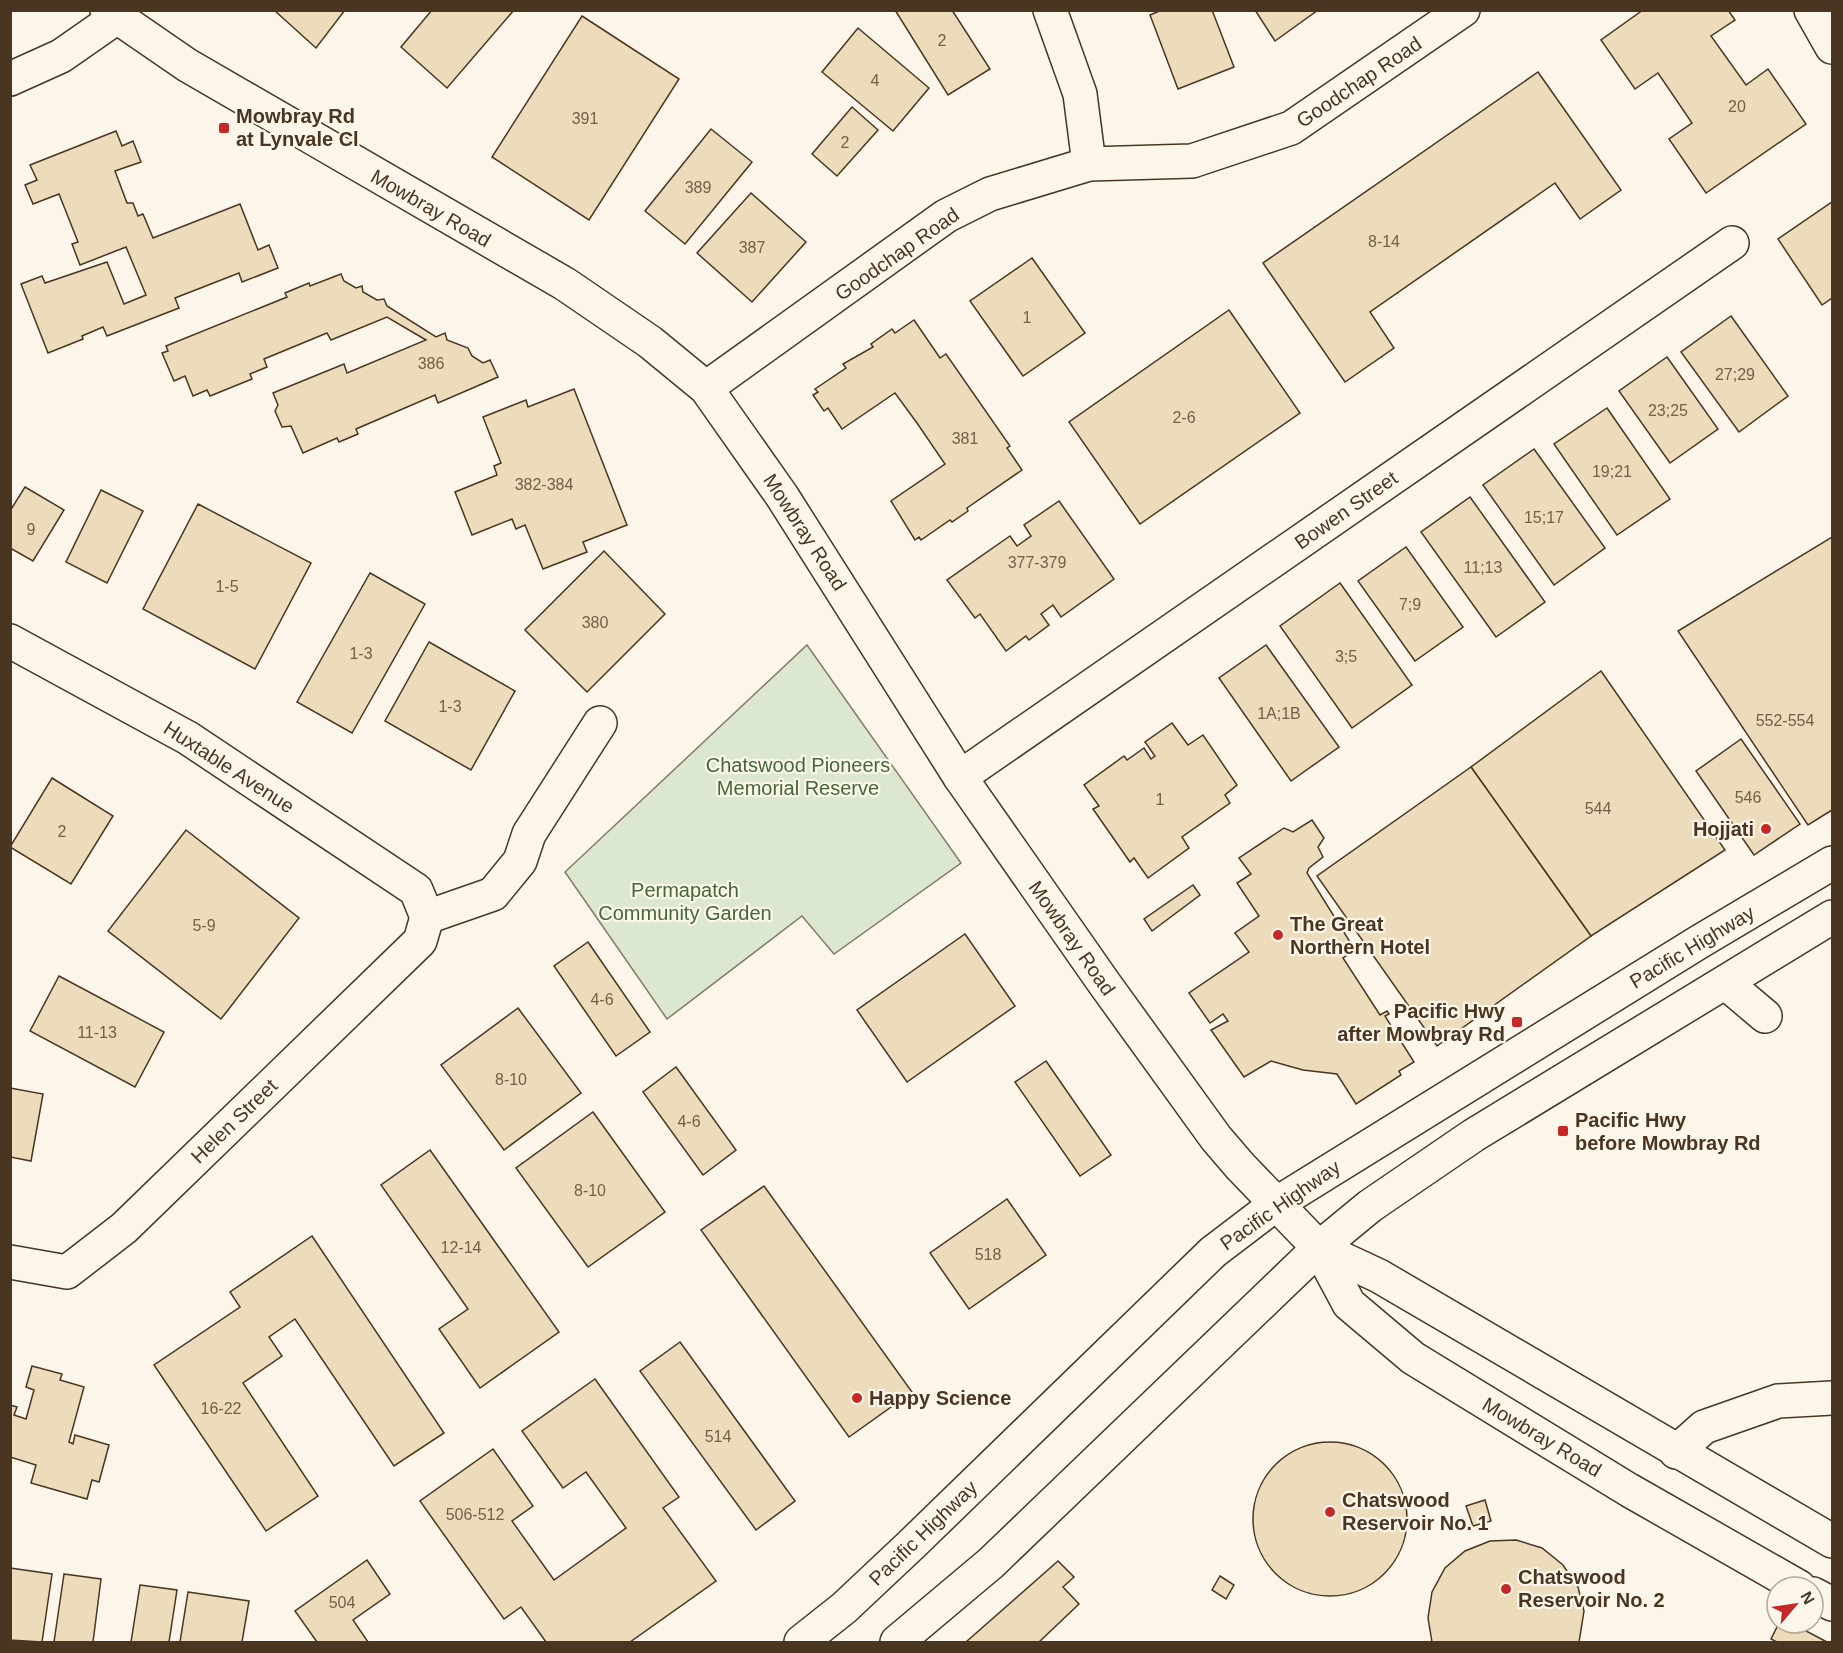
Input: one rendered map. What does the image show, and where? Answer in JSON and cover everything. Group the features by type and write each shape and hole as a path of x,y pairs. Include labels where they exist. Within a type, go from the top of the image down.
{"main road":[{"path":"1050,10 1080,94 1089,164"},
{"name":"Goodchap Road","path":"706,388 946,216 990,194 1089,164 1192,161 1291,128 1463,10"},
{"path":"1811,10 1833,48"},
{"path":"10,79 61,56 112,14"},
{"name":"Mowbray Road","path":"112,14 187,65 565,284 650,342 706,388 782,496 960,777 1210,1129 1276,1204 1320,1248 1349,1304 1413,1358 1629,1490 1778,1575"},
{"name":"Bowen Street","path":"960,777 1732,243"},
{"name":"Huxtable Avenue","path":"10,641 188,738 416,890 428,917"},
{"path":"428,917 493,894 520,861 529,834 600,723"},
{"name":"Pacific Highway","path":"801,1642 911,1545 1213,1252 1276,1204 1679,954 1833,863"},
{"path":"897,1642 991,1563 1320,1248 1370,1206 1474,1135 1833,916"},
{"name":"Helen Street","path":"10,1262 67,1272 124,1228 420,941 428,917"},
{"path":"1726,983 1765,1016"},
{"name":"Mowbray Road","path":"1320,1248 1379,1276 1676,1452 1833,1541"},
{"path":"1676,1452 1704,1427 1778,1401 1833,1398"}],"green space":[{"path":"807,645 961,863 834,954 802,916 667,1019 565,872"}],"building":[{"path":"274,10 345,10 316,48"},
{"path":"432,10 514,10 447,88 401,47"},
{"path":"895,10 952,10 990,69 948,95"},
{"path":"1162,10 1212,10 1234,67 1178,89 1150,15"},
{"path":"1255,10 1318,10 1275,41"},
{"path":"1643,10 1728,10 1735,20 1711,36 1746,85 1768,69 1806,124 1706,193 1669,139 1692,123 1658,73 1635,89 1601,40"},
{"path":"582,16 679,79 589,220 492,157"},
{"path":"858,28 929,88 893,131 822,72"},
{"path":"1538,72 1621,190 1580,219 1555,183 1370,312 1394,348 1345,382 1263,263"},
{"path":"852,107 878,130 837,176 812,154"},
{"path":"711,129 752,162 685,244 645,211"},
{"path":"116,131 122,146 133,141 141,162 115,171 127,203 133,203 138,216 143,214 153,238 240,204 258,250 269,245 278,268 242,282 239,273 175,298 179,308 107,336 103,327 82,336 83,339 48,353 21,284 42,276 45,283 107,262 124,304 146,295 126,247 80,265 72,244 78,242 59,194 33,204 25,185 37,180 30,165"},
{"path":"751,193 806,242 752,302 697,253"},
{"path":"1832,202 1832,298 1822,305 1778,239"},
{"path":"1032,258 1085,333 1023,376 970,301"},
{"path":"341,274 344,281 356,288 362,286 363,292 377,300 384,299 387,306 436,337 445,333 447,340 468,348 472,356 483,363 490,360 498,377 438,403 435,395 356,429 358,434 339,442 337,438 303,453 291,426 282,427 275,411 278,405 273,393 344,364 347,373 426,340 387,317 331,340 327,333 264,359 267,367 250,374 252,379 210,396 207,390 193,396 185,376 174,381 162,353 168,351 166,346 287,297 285,293 309,283 310,286"},
{"path":"1229,310 1300,413 1140,524 1069,422"},
{"path":"1731,316 1788,396 1739,432 1681,352"},
{"path":"914,320 940,358 946,354 1010,446 1007,448 1022,470 967,508 968,511 921,540 919,537 915,540 891,501 945,464 895,393 842,429 828,408 824,411 813,395 818,392 815,389 846,368 843,364 873,347 871,344 892,329 895,333"},
{"path":"1667,357 1718,429 1670,463 1619,391"},
{"path":"574,389 627,525 583,542 587,552 543,569 525,525 516,529 512,519 472,535 455,492 497,475 494,466 501,463 483,417 526,400 528,407"},
{"path":"1607,408 1670,499 1617,535 1554,444"},
{"path":"1534,449 1605,548 1554,585 1483,485"},
{"path":"25,487 64,510 33,561 10,548 10,511"},
{"path":"101,490 143,511 107,583 66,562"},
{"path":"1470,497 1545,602 1496,637 1421,532"},
{"path":"1059,501 1114,579 1061,617 1053,605 1041,614 1049,625 1029,640 1026,636 1006,651 980,614 975,618 947,580 1010,536 1017,546 1031,536 1024,525"},
{"path":"198,504 311,563 255,669 143,609"},
{"path":"1832,537 1832,810 1808,825 1678,631"},
{"path":"1406,547 1463,627 1415,661 1358,581"},
{"path":"604,551 665,614 587,692 525,630"},
{"path":"370,573 425,604 352,733 297,702"},
{"path":"1340,583 1412,685 1352,728 1280,626"},
{"path":"429,642 515,691 471,770 385,721"},
{"path":"1266,645 1339,747 1291,781 1219,678"},
{"path":"1601,671 1725,850 1591,936 1471,767"},
{"path":"1172,723 1188,745 1203,735 1237,785 1225,795 1230,803 1182,837 1189,848 1148,878 1134,858 1130,862 1093,809 1099,806 1084,785 1124,756 1127,760 1144,748 1151,759 1155,756 1145,742"},
{"path":"1741,739 1800,824 1754,855 1696,771"},
{"path":"1471,767 1591,936 1437,1046 1317,876"},
{"path":"52,778 113,816 71,884 10,847"},
{"path":"1312,820 1324,838 1318,847 1323,857 1309,868 1307,873 1355,950 1343,958 1380,1015 1387,1011 1389,1014 1385,1016 1414,1062 1399,1071 1401,1075 1356,1104 1337,1074 1303,1070 1271,1061 1244,1077 1211,1030 1228,1021 1223,1014 1210,1023 1189,993 1249,952 1235,933 1259,916 1237,883 1251,874 1239,858 1284,828 1293,832"},
{"path":"186,830 299,918 221,1019 108,931"},
{"path":"1193,885 1200,895 1152,931 1144,919"},
{"path":"965,934 1015,1006 907,1082 857,1010"},
{"path":"588,942 650,1032 616,1056 554,966"},
{"path":"59,976 164,1032 135,1087 30,1031"},
{"path":"518,1008 581,1093 504,1150 441,1065"},
{"path":"1046,1061 1111,1155 1080,1176 1015,1082"},
{"path":"676,1067 736,1150 703,1175 643,1092"},
{"path":"10,1088 43,1094 31,1161 10,1157"},
{"path":"593,1112 665,1212 588,1267 516,1168"},
{"path":"430,1150 559,1332 480,1388 439,1329 468,1309 381,1185"},
{"path":"764,1186 912,1392 849,1437 701,1230"},
{"path":"1007,1199 1046,1255 969,1309 930,1253"},
{"path":"312,1236 444,1433 394,1466 295,1319 269,1337 282,1356 243,1383 318,1496 266,1531 154,1365 240,1307 230,1292"},
{"path":"680,1342 795,1501 756,1530 640,1371"},
{"path":"32,1366 62,1374 60,1380 84,1387 69,1442 73,1444 75,1435 109,1445 99,1482 92,1480 87,1499 31,1483 36,1465 10,1457 10,1405 17,1407 14,1415 26,1419 34,1390 26,1387"},
{"path":"595,1379 679,1497 663,1508 716,1581 630,1642 546,1642 521,1607 504,1619 420,1501 493,1449 533,1506 512,1521 554,1580 626,1528 586,1472 563,1488 522,1431"},
{"name":"Chatswood Reservoir No. 1","path":"1330,1442 1360,1447 1385,1464 1402,1489 1407,1519 1402,1549 1385,1574 1360,1591 1330,1596 1300,1591 1275,1574 1258,1549 1253,1519 1258,1489 1275,1464 1300,1447"},
{"path":"1485,1500 1491,1521 1473,1526 1466,1506"},
{"name":"Chatswood Reservoir No. 2","path":"1516,1540 1542,1548 1563,1565 1578,1587 1584,1611 1579,1642 1432,1642 1428,1618 1432,1592 1445,1568 1465,1551 1490,1541"},
{"path":"367,1560 390,1594 353,1620 368,1642 317,1642 295,1611"},
{"path":"1058,1561 1074,1577 1063,1587 1079,1604 1039,1642 966,1642"},
{"path":"10,1568 52,1574 42,1642 10,1640"},
{"path":"64,1574 101,1579 93,1642 54,1642"},
{"path":"1220,1576 1234,1585 1226,1599 1212,1590"},
{"path":"140,1585 177,1590 169,1642 131,1642"},
{"path":"188,1592 249,1601 242,1642 180,1642"},
{"path":"1773,1635 1814,1635 1827,1642 1777,1642 1771,1639"}],"place":[{"name":"Mowbray Rd at Lynvale Cl","path":"224,128"},
{"name":"Hojjati","path":"1766,829"},
{"name":"The Great Northern Hotel","path":"1278,935"},
{"name":"Pacific Hwy after Mowbray Rd","path":"1517,1022"},
{"name":"Pacific Hwy before Mowbray Rd","path":"1563,1131"},
{"name":"Happy Science","path":"857,1398"},
{"name":"Chatswood Reservoir No. 1","path":"1330,1512"},
{"name":"Chatswood Reservoir No. 2","path":"1506,1589"}],"park label":[{"name":"Chatswood Pioneers Memorial Reserve","path":"798,776"},
{"name":"Permapatch Community Garden","path":"685,902"}]}
